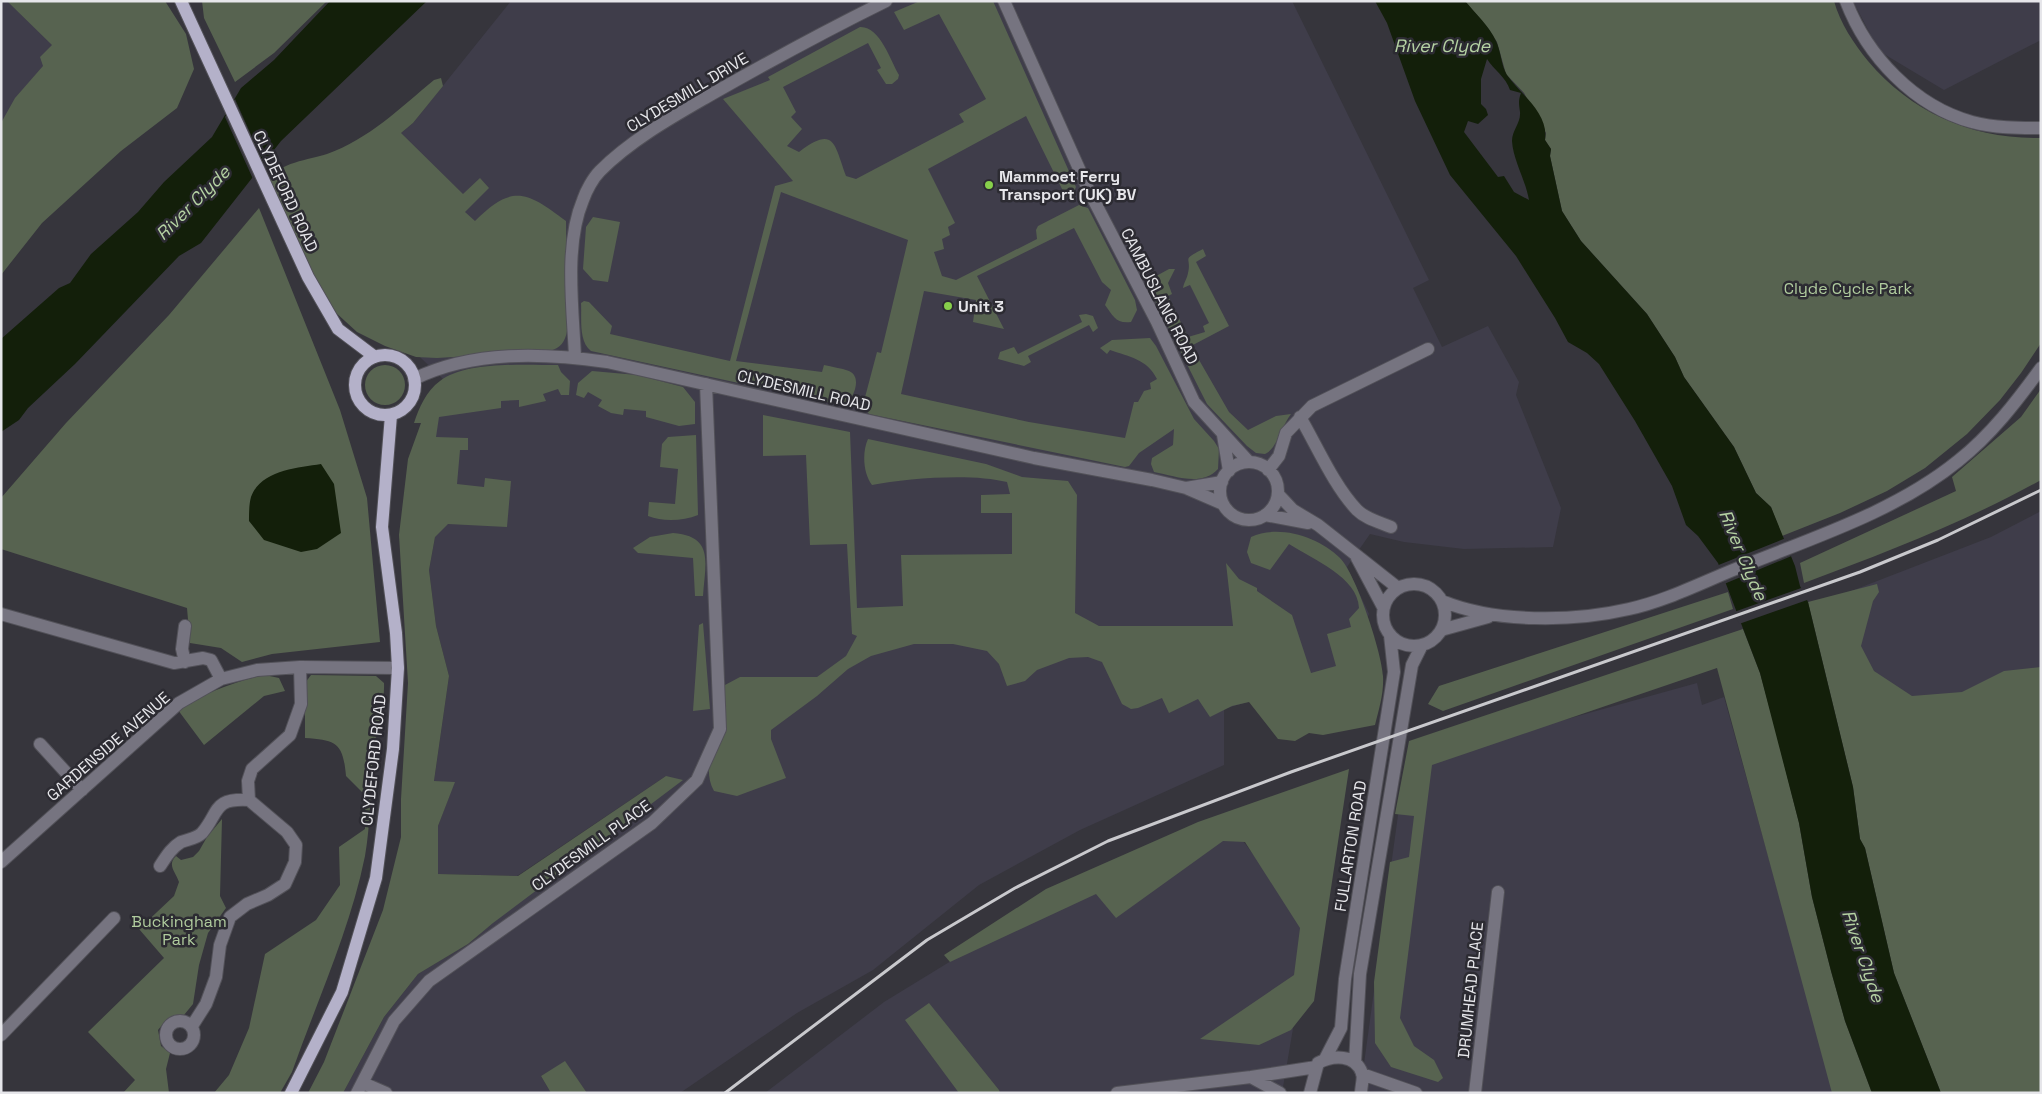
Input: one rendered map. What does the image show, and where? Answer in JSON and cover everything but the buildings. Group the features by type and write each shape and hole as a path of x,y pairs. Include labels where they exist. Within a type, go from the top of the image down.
{"main road":[{"name":"CLYDEFORD ROAD","path":"181,1 308,277 338,329 375,357"},
{"name":"CLYDEFORD ROAD","path":"191,1 192,22"},
{"path":"385,355 399,360 411,370 414,379 412,398 400,412 391,415 372,412 358,398 355,389 359,370 375,357 385,355"},
{"name":"CLYDEFORD ROAD","path":"291,1093 342,992 376,878 392,749 398,668 396,633 382,527 391,415"}],"street":[{"name":"CLYDESMILL DRIVE","path":"575,357 572,295 573,248 577,216 583,198 599,172 629,146 673,117 812,37 886,1"},
{"name":"CAMBUSLANG ROAD","path":"1004,1 1089,191 1157,322 1194,402 1249,462"},
{"path":"1846,1 1853,20 1866,42 1892,74 1912,91 1937,107 1972,122 2001,127 2041,128"},
{"path":"1268,470 1279,456 1286,433 1312,406 1428,349"},
{"name":"CLYDESMILL ROAD","path":"414,379 459,362 510,357 575,357 662,373 1034,458 1186,488 1223,504"},
{"path":"1442,601 1464,610 1495,615 1547,617 1602,614 1630,609 1672,594 1846,524 1905,496 1958,461 2010,410 2041,368"},
{"name":"CLYDESMILL PLACE","path":"360,1088 394,1021 430,982 652,824 697,780 720,729 706,384"},
{"path":"1300,417 1345,494 1358,510 1370,519 1391,527"},
{"path":"1224,435 1229,471"},
{"path":"1249,462 1268,470 1278,485 1276,503 1265,515 1258,519 1241,519 1228,510 1223,504 1221,497 1222,482 1229,471 1235,466 1249,462"},
{"name":"CLYDESMILL ROAD","path":"1186,488 1222,482"},
{"path":"1278,494 1293,510 1318,525 1398,588"},
{"path":"1265,515 1318,525"},
{"path":"1355,553 1384,607"},
{"path":"1416,583 1434,590 1442,601 1445,611 1441,630 1436,637 1422,645 1405,645 1390,635 1383,617 1384,607 1391,593 1398,588 1416,583"},
{"path":"1,614 174,663 203,658 211,660 221,680"},
{"path":"1441,630 1495,615"},
{"path":"185,662 182,649 186,626"},
{"name":"FULLARTON ROAD","path":"1310,1093 1321,1063 1341,1028 1345,979 1394,672 1390,635"},
{"name":"FULLARTON ROAD","path":"1355,1063 1360,974 1412,665 1422,645"},
{"path":"249,800 248,781 252,769 290,735 301,704 300,667"},
{"name":"GARDENSIDE AVENUE","path":"1,862 180,703 221,680 257,670 300,667 398,668"},
{"path":"40,744 82,790"},
{"path":"160,866 168,853 181,842 193,839 202,833 213,814 222,804 236,800 249,800 287,832 296,846 295,862 285,884 268,895 247,904 230,917 220,945 216,977 206,1004 192,1026"},
{"name":"DRUMHEAD PLACE","path":"1475,1093 1498,892"},
{"path":"1,1035 114,918"},
{"path":"1117,1093 1251,1077 1342,1057 1355,1063 1362,1074 1361,1093"},
{"path":"1362,1074 1416,1093"},
{"path":"1251,1077 1280,1093"},
{"path":"360,1088 386,1093"}],"shaded area":[{"path":"1,1 39,1 67,57 1,123"},
{"path":"511,1 1292,1 1429,280 1413,288 1442,347 1488,326 1519,382 1516,395 1561,508 1553,547 1464,549 1404,542 1370,534 1347,567 1369,614 1343,673 1224,709 1224,765 1080,830 979,885 873,970 797,1013 680,1093 587,1093 565,1062 541,1076 551,1093 343,1093 384,1017 418,974 468,944 666,776 517,876 438,874 438,826 454,783 434,781 449,676 436,626 429,570 435,537 424,517 443,379 402,340 299,217 413,123"},
{"path":"1853,1 2041,1 2041,40 1944,90 1879,51"},
{"path":"2041,511 2041,1093 1815,605 1991,537"},
{"path":"1697,683 1702,705 1724,697 1834,1093 1360,1093 1405,764"},
{"path":"1227,820 1310,929 1282,1093 765,1093 884,1002 1041,906"}],"green space":[{"path":"7,1 165,1 186,34 194,69 177,108 121,151 42,223 1,275 1,123 15,98 43,66 40,57 52,45"},
{"path":"202,1 327,1 274,53 235,82 204,18"},
{"path":"920,1 993,1 1076,187 1068,197 1059,198 1056,195 1063,191 1026,116 928,169 955,223 948,227 950,235 942,239 944,249 934,252 942,276 956,280 1037,239 1036,230 1038,226 1079,205 1088,208 1135,300 1137,310 1131,322 1122,322 1110,313 1105,305 1111,290 1102,282 1074,228 977,276 1004,329 973,322 976,300 924,291 901,394 1029,422 1125,438 1134,402 1138,402 1144,391 1151,389 1150,383 1157,379 1153,372 1143,363 1110,350 1107,354 1100,348 1112,340 1150,338 1194,419 1219,449 1218,469 1212,474 1204,478 1188,479 1154,472 1151,464 1152,458 1173,445 1174,429 1139,453 1129,466 1125,467 869,414 864,408 864,401 877,352 881,353 908,240 781,192 736,361 822,372 824,365 849,371 853,374 856,383 851,398 845,406 591,351 587,347 582,335 581,303 584,301 589,302 612,326 610,334 730,361 775,186 793,181 723,99 770,80 768,77 860,27 867,28 879,38 899,75 898,79 892,84 886,84 877,70 881,68 868,43 783,87 796,112 791,117 802,129 787,146 799,152 811,144 827,139 835,147 846,176 856,179 964,122 959,114 986,99 939,14 904,30 894,12"},
{"name":"Clyde Cycle Park","path":"1465,1 1834,1 1848,33 1858,48 1885,79 1904,95 1945,119 1968,128 1991,134 2041,138 2041,343 2000,400 1967,434 1925,468 1887,491 1840,513 1782,536 1771,507 1756,493 1734,447 1684,377 1675,357 1647,314 1581,241 1562,211 1550,156 1551,149 1545,140 1546,133 1524,93 1506,74 1497,42 1488,28"},
{"path":"441,78 443,86 413,123 401,133 463,194 480,178 489,188 465,212 475,221 500,201 520,196 541,203 566,221 567,331 562,344 553,350 437,358 416,357 385,346 357,332 334,311 315,283 270,181 279,170 287,166 327,154 357,140 383,122 434,80"},
{"path":"259,208 340,410 367,498 380,642 272,654 242,662 221,648 190,643 187,608 1,549 1,498 66,423 169,315"},
{"path":"593,217 620,222 608,282 593,280 583,269 586,227"},
{"path":"1203,249 1206,256 1196,262 1229,326 1191,346 1229,412 1248,430 1276,416 1291,414 1273,447 1265,454 1256,453 1247,446 1207,404 1148,287 1149,280 1169,269 1175,269 1168,283 1172,294 1168,296 1188,337 1205,332 1203,326 1209,323 1190,285 1183,288 1189,268 1189,257"},
{"path":"1079,315 1093,316 1098,328 1093,332 1089,325 1028,356 1031,362 1024,366 998,359 1000,352 1014,347 1018,354 1082,322"},
{"path":"381,365 389,365 396,368 402,374 405,385 402,396 396,402 389,405 381,405 374,402 368,396 365,389 365,381 368,374 374,368"},
{"path":"558,365 561,372 570,381 569,395 561,395 558,389 543,394 546,401 519,407 519,400 501,401 501,408 439,417 436,437 468,438 468,450 460,450 457,484 484,487 485,478 511,481 507,527 448,524 435,537 429,570 436,626 449,676 434,781 455,782 438,826 438,874 518,876 666,776 683,780 493,923 468,944 418,974 384,1017 343,1093 308,1093 324,1062 383,910 401,837 401,799 408,683 399,535 408,459 421,423 414,423 427,395 435,385 451,375 480,367"},
{"path":"592,371 637,375 683,387 695,402 695,424 679,426 646,417 646,411 624,409 623,415 611,413 598,406 602,400 588,392 584,398 576,395 578,383"},
{"path":"2041,389 2041,480 1983,510 1924,536 1804,583 1800,563 1956,491 1952,477 2021,417"},
{"path":"763,415 850,432 857,608 903,606 901,555 1012,554 1012,513 981,513 981,495 1010,494 1007,482 993,479 940,477 872,485 864,462 868,439 986,464 1022,477 1068,481 1077,495 1075,613 1099,626 1233,626 1226,563 1239,579 1257,588 1257,591 1292,615 1311,673 1336,666 1327,634 1351,627 1349,619 1359,608 1357,597 1351,587 1332,570 1289,544 1270,570 1251,563 1247,552 1251,537 1262,533 1286,532 1321,544 1340,558 1346,567 1360,596 1373,633 1382,665 1383,676 1382,695 1375,725 1323,735 1309,733 1295,741 1278,739 1249,702 1232,706 1210,717 1198,699 1169,713 1162,698 1131,709 1122,704 1102,662 1088,657 1069,658 1037,670 1025,681 1007,686 999,664 987,651 953,644 914,644 871,656 848,669 817,696 771,730 771,739 786,778 737,796 714,791 710,780 710,754 724,698 725,685 740,677 817,677 846,656 857,636 852,634 847,544 810,545 806,455 763,456"},
{"path":"696,435 698,515 686,519 673,520 648,516 649,502 675,504 678,469 660,467 662,444 668,437"},
{"path":"673,533 686,535 696,540 701,546 705,563 703,596 695,596 693,558 638,553 633,548 650,537"},
{"path":"1877,584 1879,592 1873,601 1861,646 1874,671 1912,696 1962,692 2004,671 2041,667 2041,1093 1941,1093 1894,973 1865,848 1860,839 1853,787 1808,602"},
{"path":"1728,592 1733,609 1443,711 1428,704 1439,686"},
{"path":"703,623 710,709 693,711 699,625"},
{"path":"1743,629 1760,673 1774,724 1799,823 1812,897 1831,971 1845,1021 1872,1093 1832,1093 1717,668 1432,765 1400,1018 1414,1046 1434,1060 1443,1078 1438,1082 1391,1067 1375,1043 1374,982 1390,862 1409,857 1414,816 1395,814 1409,741"},
{"path":"265,675 279,678 285,691 264,696 204,745 178,710 198,698 220,689"},
{"path":"311,675 376,676 384,683 382,710 373,754 367,843 359,884 342,938 292,1072 280,1093 214,1093 229,1075 249,1028 265,954 316,920 340,885 339,847 365,829 365,795 346,776 343,756 340,750 331,742 305,738 305,683"},
{"path":"1349,769 1314,1001 1291,1030 1259,1045 1200,1039 1294,975 1300,928 1245,842 1223,841 1116,918 1096,894 950,962 944,955 1046,889 1198,822"},
{"name":"Buckingham Park","path":"222,819 220,896 226,908 208,933 199,965 193,1004 184,1015 167,1019 158,1030 161,1046 170,1053 166,1069 169,1093 123,1093 135,1080 88,1032 164,958 139,929 174,896 179,882 172,865 173,859 176,856 181,860 193,857"},
{"path":"929,1003 1000,1093 959,1093 905,1020"},
{"path":"565,1061 587,1093 551,1093 541,1076"}],"water":[{"name":"River Clyde","path":"330,1 427,1 281,141 201,243 179,256 75,364 28,408 19,420 1,432 1,339 59,288 70,283 91,254 138,212 164,182 212,137 241,88 274,60"},
{"name":"River Clyde","path":"1375,1 1465,1 1486,25 1498,45 1503,67 1507,75 1533,105 1543,121 1545,140 1551,149 1550,156 1562,211 1581,241 1647,314 1675,357 1684,377 1734,447 1756,493 1771,507 1795,566 1800,586 1808,602 1853,787 1860,839 1865,848 1894,973 1941,1093 1872,1093 1845,1021 1831,971 1812,897 1799,823 1760,673 1718,563 1698,536 1686,525 1672,486 1635,421 1599,364 1587,353 1568,342 1516,256 1450,175 1415,101 1387,23","holes":["1487,59 1506,81 1510,90 1521,93 1519,98 1520,116 1512,141 1529,200 1514,192 1504,176 1498,177 1464,132 1468,121 1478,124 1488,115 1486,109 1481,104 1481,79"]},
{"path":"321,464 334,484 341,533 317,549 301,552 264,540 249,521 250,500 256,488 263,481 281,472"}],"pier":[{"path":"235,99 264,164 253,179 225,117"},
{"path":"1786,538 1794,555 1724,584 1716,566"},
{"path":"1804,587 1810,599 1739,624 1734,612"}],"railway":[{"path":"725,1093 927,940 1015,888 1108,841 1291,772 1860,572 1938,540 2041,490"}],"place":[{"name":"Mammoet Ferry Transport (UK) BV","path":"989,185"},
{"name":"Unit 3","path":"948,306"}]}
